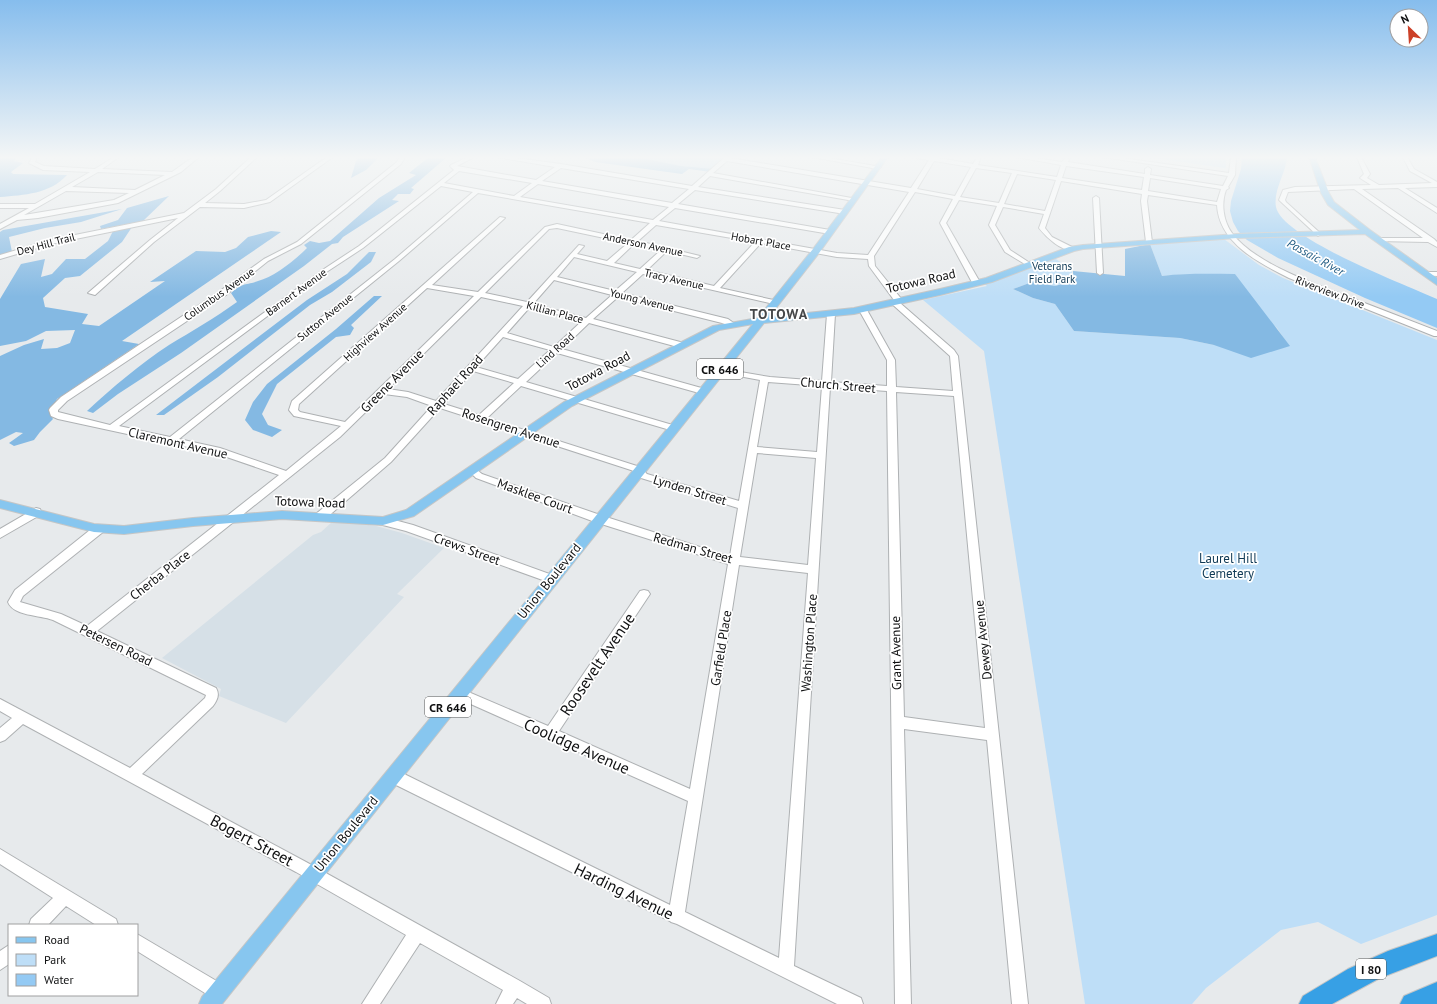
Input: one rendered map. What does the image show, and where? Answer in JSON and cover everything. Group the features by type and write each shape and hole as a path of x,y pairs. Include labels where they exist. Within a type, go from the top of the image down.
{"highway":[{"name":"I 80","path":"1311,1004 1348,981 1379,966 1437,945"},
{"path":"1412,1004 1437,994"}],"main road":[{"name":"Union Boulevard","path":"214,998 702,391 775,303 851,204"},
{"path":"1332,204 1367,232 1437,282"},
{"name":"Totowa Road","path":"0,504 99,529 124,530 232,518 282,515 321,516 383,521 410,513 576,399 716,328 731,324 863,310 978,284 1072,249 1098,245 1236,236 1367,232"}],"street":[{"path":"0,227 40,204"},
{"path":"16,218 38,216 110,204"},
{"path":"92,293 199,205 244,206 254,204"},
{"name":"Columbus Avenue","path":"67,418 57,416 53,412 59,404 223,293 266,260 299,243 347,204"},
{"name":"Barnert Avenue","path":"111,428 326,270 361,247 414,204"},
{"name":"Sutton Avenue","path":"171,441 403,255 462,204"},
{"name":"Hobart Place","path":"547,204 837,255 871,257"},
{"path":"668,204 830,232"},
{"path":"794,204 845,212"},
{"path":"871,257 904,204"},
{"path":"953,204 943,221 943,224 978,284"},
{"path":"994,204 1047,213"},
{"path":"1050,204 1042,228 1044,233 1050,238 1072,249"},
{"path":"1096,204 1100,273"},
{"path":"1144,204 1149,242"},
{"path":"1220,204 1227,232 1236,236"},
{"path":"1285,204 1318,234"},
{"path":"1380,204 1434,240 1437,245"},
{"path":"1426,204 1437,211"},
{"path":"608,264 675,205"},
{"path":"1001,205 992,225 994,230 1007,251 1030,265"},
{"path":"0,206 36,206"},
{"name":"Dey Hill Trail","path":"0,258 50,242 186,215"},
{"name":"Highview Avenue","path":"348,425 297,414 294,410 295,403 502,218"},
{"name":"Anderson Avenue","path":"543,232 549,227 562,227 697,256"},
{"name":"Greene Avenue","path":"232,518 288,475 348,425 543,232"},
{"name":"Riverview Drive","path":"1236,236 1270,266 1291,277 1437,334"},
{"path":"1378,240 1434,240"},
{"path":"715,289 760,241"},
{"name":"Raphael Road","path":"321,516 382,466 581,246"},
{"name":"Lind Road","path":"480,419 666,249"},
{"name":"Tracy Avenue","path":"573,255 775,303"},
{"name":"Dewey Avenue","path":"871,257 872,266 897,302 953,354 1020,1004"},
{"path":"1426,274 1437,274"},
{"name":"Young Avenue","path":"552,278 725,320 731,324"},
{"name":"Killian Place","path":"426,286 507,299 681,345"},
{"name":"Grant Avenue","path":"863,310 890,357 892,389 903,1004"},
{"name":"Washington Place","path":"786,971 831,314"},
{"path":"501,334 702,391"},
{"path":"471,368 673,428"},
{"name":"Church Street","path":"720,370 764,379 958,394"},
{"name":"Garfield Place","path":"676,917 764,379"},
{"name":"Rosengren Avenue","path":"382,391 408,395 638,471"},
{"name":"Claremont Avenue","path":"67,418 217,450 288,475"},
{"path":"752,450 821,455"},
{"name":"Masklee Court","path":"473,470 479,476 599,519"},
{"name":"Lynden Street","path":"638,471 644,476 744,506"},
{"path":"0,534 36,512"},
{"name":"Cherba Place","path":"88,632 232,518"},
{"name":"Redman Street","path":"599,519 728,560 814,570"},
{"name":"Crews Street","path":"383,521 409,528 551,579"},
{"name":"Petersen Road","path":"99,529 19,593 14,602 15,606 19,608 49,614 212,692 212,697 209,702 131,776"},
{"name":"Roosevelt Avenue","path":"550,734 644,594"},
{"name":"Coolidge Avenue","path":"459,693 696,798"},
{"name":"Bogert Street","path":"0,705 314,874 543,1004"},
{"path":"0,736 22,717"},
{"path":"898,722 993,735"},
{"name":"Harding Avenue","path":"393,776 855,1004"},
{"path":"0,856 108,924"},
{"path":"38,924 65,897"},
{"path":"370,1004 417,933"},
{"path":"138,943 214,998"},
{"path":"0,962 8,954"},
{"path":"504,1004 514,987"}],"shaded area":[{"path":"142,204 161,204 143,221 101,229 100,226 118,220 127,208"},
{"path":"372,204 395,204 343,237 338,243 332,244 304,266 181,353 118,394 93,413 87,411 148,360 237,302 231,293 235,290 241,286 271,276 302,253 307,248 304,245 310,241 319,243 330,241"},
{"path":"122,209 81,222 45,228 9,237 12,252 2,256 0,254 0,232 3,230"},
{"path":"132,227 122,242 80,276 65,278 43,298 45,307 88,314 82,324 99,326 165,281 150,282 196,251 225,252 236,248 248,237 271,231 281,232 122,341 139,344 57,399 50,414 53,419 34,440 14,446 9,443 23,433 16,432 0,440 0,356 24,345 44,339 41,349 57,348 70,343 75,330 46,331 26,341 0,346 0,299 21,264 45,259 41,277 52,274 66,259 85,259 108,241 113,231"},
{"path":"1150,244 1162,276 1190,274 1235,274 1290,346 1251,358 1214,345 1180,338 1074,331 1055,304 1033,298 1013,289 1032,282 1055,286 1073,281 1073,271 1125,276 1125,249"},
{"path":"369,252 376,252 371,262 332,292 310,305 218,377 164,415 156,415 307,300 347,274"},
{"path":"374,296 382,296 351,325 354,328 350,335 336,337 277,384 262,414 268,425 282,430 272,437 253,430 245,420 253,402 267,384 336,329"},
{"path":"338,521 376,526 402,533 444,548 397,594 404,597 286,723 219,696 221,689 162,658 313,535 321,532 332,522"}],"green space":[{"name":"Laurel Hill Cemetery","path":"1224,239 1259,265 1283,278 1437,340 1437,915 1361,944 1318,922 1281,930 1206,988 1192,1004 1085,1004 984,351 923,300 987,286 984,283 1053,257 1072,270 1072,280 1055,286 1032,282 1013,289 1033,298 1055,304 1074,331 1180,338 1214,345 1289,346 1277,328 1212,274 1162,276 1150,244"}],"water":[{"name":"Passaic River","path":"1231,204 1276,204 1276,207 1283,219 1299,232 1321,246 1374,272 1437,299 1437,328 1365,298 1278,258 1247,240 1238,231 1233,222 1230,211"}],"district":[{"name":"TOTOWA","path":"779,314"}],"park label":[{"name":"Veterans Field Park","path":"1052,272"}]}
